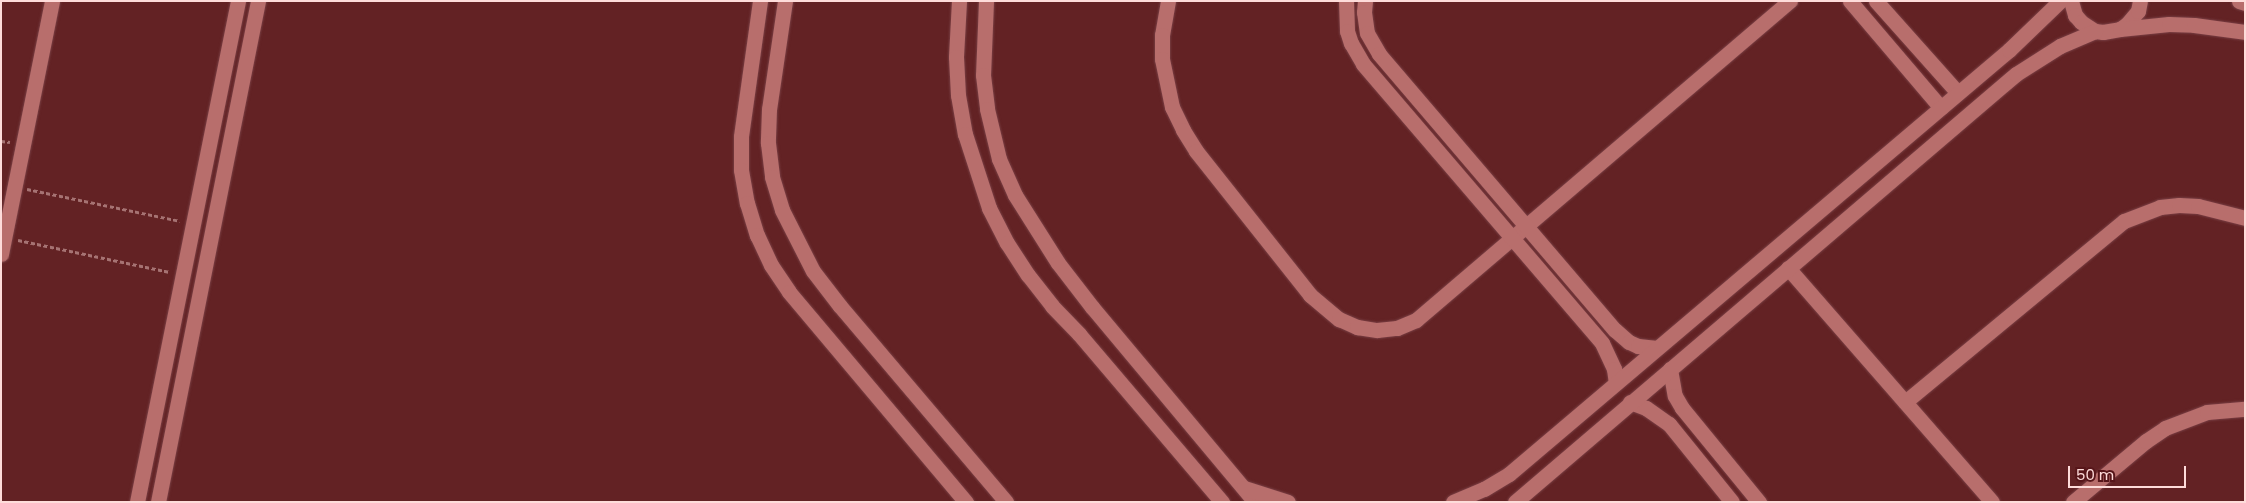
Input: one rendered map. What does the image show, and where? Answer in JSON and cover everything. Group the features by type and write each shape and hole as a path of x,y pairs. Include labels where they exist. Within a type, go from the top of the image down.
{"street":[{"path":"1,254 52,1"},
{"path":"137,502 238,1"},
{"path":"158,502 258,1"},
{"path":"760,1 741,137 745,195 756,235 771,265 789,292 966,502"},
{"path":"785,1 769,109 768,143 772,177 782,210 813,272 1001,500"},
{"path":"959,1 956,57 958,96 965,134 975,172 989,208 1007,243 1028,275 1052,306 1079,334 1222,502"},
{"path":"986,1 983,75 986,109 999,158 1015,195 1036,230 1086,300 1255,502"},
{"path":"1168,1 1162,35 1162,59 1172,108 1196,151 1310,295 1338,319 1357,327 1377,330 1397,328 1416,320 1790,1"},
{"path":"1346,1 1347,31 1362,64 1602,343 1614,369 1616,383"},
{"path":"1365,1 1367,32 1379,54 1622,337 1638,346 1657,348"},
{"path":"1850,1 1940,108"},
{"path":"1876,1 1958,93"},
{"path":"1453,502 1484,489 1509,474 2009,50 2060,1"},
{"path":"2070,1 2075,15 2080,22 2095,31"},
{"path":"2120,29 2133,18 2140,1"},
{"path":"2239,1 2245,3"},
{"path":"1515,502 2016,74 2060,46 2095,31 2112,32 2120,29 2169,24 2194,24 2245,32"},
{"path":"1905,402 2124,221 2160,207 2179,205 2198,206 2245,218"},
{"path":"1788,268 1992,502"},
{"path":"1670,368 1675,396 1682,408 1759,502"},
{"path":"1630,402 1646,408 1669,424 1732,502"},
{"path":"2073,502 2146,441 2165,428 2207,412 2245,409"},
{"path":"1243,488 1288,502"}],"path":[{"path":"15,186 193,224"},
{"path":"5,237 183,274"}]}
